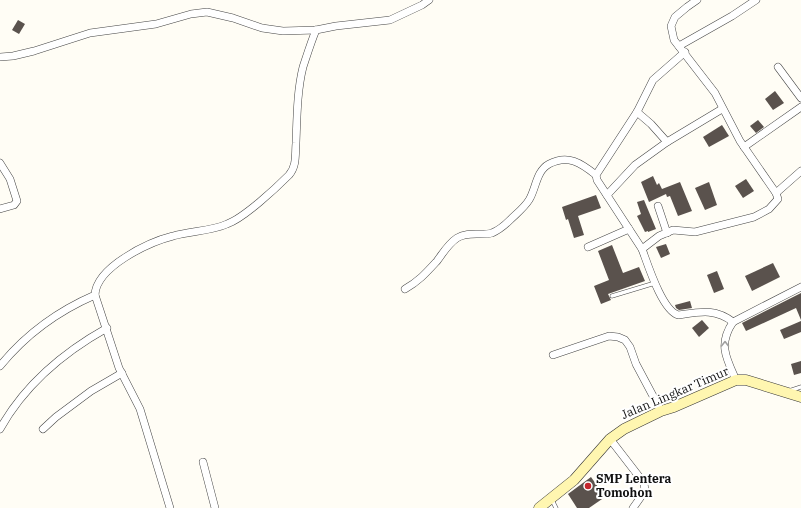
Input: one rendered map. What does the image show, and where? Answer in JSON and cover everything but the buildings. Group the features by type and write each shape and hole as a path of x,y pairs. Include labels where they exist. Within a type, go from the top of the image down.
{"main road":[{"name":"Jalan Lingkar Timur","path":"539,508 554,503 610,439 624,429 661,411 674,407 736,380 746,380 801,397"}],"street":[{"path":"0,56 13,56 34,51 90,33 156,24 196,13 207,12 233,18 262,28 282,31 316,30 336,26 390,20 410,12 429,0"},
{"path":"642,249 651,241 673,230 695,232 754,217 769,209 778,199 776,193 744,147 722,109 715,93 685,52 674,40 671,26 675,18 697,0"},
{"path":"679,46 732,16 756,0"},
{"path":"170,508 159,476 140,409 122,373 95,295 97,285 109,269 154,242 173,236 227,225 250,209 289,174 295,162 297,120 303,68 316,30"},
{"path":"596,175 637,112 653,80 685,52"},
{"path":"778,68 801,98"},
{"path":"744,147 801,108"},
{"path":"607,195 635,165 666,142 722,109"},
{"path":"637,112 656,129 666,142"},
{"path":"405,289 419,280 449,244 458,237 476,233 491,233 509,221 528,201 538,178 548,164 558,160 572,160 586,167 596,175 597,180 642,249 665,303 675,314 714,312 724,315 733,322"},
{"path":"0,163 10,179 17,201 14,205 0,209"},
{"path":"776,193 801,171"},
{"path":"658,206 667,233"},
{"path":"588,247 629,228"},
{"path":"736,380 726,358 724,342 726,332 733,322 801,287"},
{"path":"0,366 24,340 54,316 95,295"},
{"path":"0,429 21,398 56,363 91,337 107,328"},
{"path":"553,355 609,336 618,337 625,340 630,347 636,364 661,411"},
{"path":"43,430 91,391 122,373"},
{"path":"610,439 644,483 645,491 633,508"},
{"path":"203,462 215,508"}],"lane":[{"path":"612,296 656,283"},
{"path":"784,392 801,386"}],"place":[{"name":"SMP Lentera Tomohon","path":"588,486"}]}
